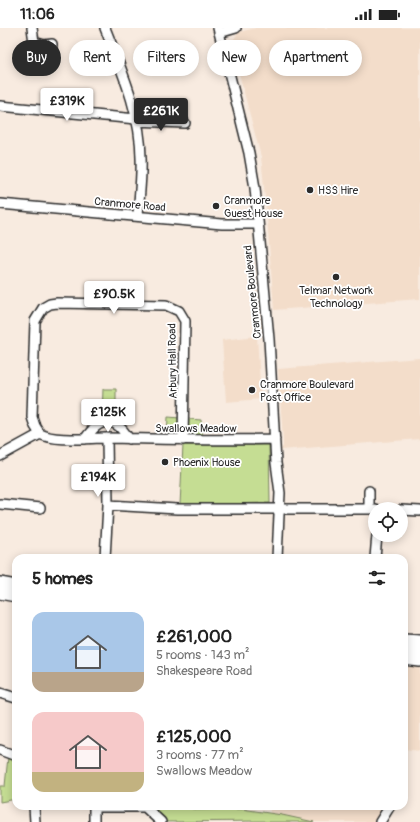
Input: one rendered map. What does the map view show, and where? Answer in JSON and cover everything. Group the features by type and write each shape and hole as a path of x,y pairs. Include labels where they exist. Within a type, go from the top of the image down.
{"highway":[{"path":"0,592 12,594"},
{"path":"0,599 12,600"},
{"path":"408,648 420,650"},
{"path":"408,658 420,660"}],"street":[{"path":"32,28 34,40"},
{"path":"105,28 126,80 136,120 142,157 138,216"},
{"path":"218,30 236,28"},
{"name":"Cranmore Boulevard","path":"218,30 251,158 255,188 269,339 280,509 277,554"},
{"path":"0,106 136,120 185,123"},
{"name":"Cranmore Road","path":"0,204 222,224 258,224"},
{"name":"Arbury Hall Road","path":"40,434 32,417 33,368 35,321 43,308 50,304 57,303 166,305 179,311 185,321 183,440"},
{"path":"85,439 92,429 103,422 112,422 118,425 129,440"},
{"path":"1,453 40,434"},
{"name":"Swallows Meadow","path":"40,434 46,437 85,439 107,438 129,440 275,439"},
{"path":"105,554 108,506 107,438"},
{"path":"369,491 371,502"},
{"path":"0,504 40,508"},
{"path":"108,506 177,509 368,509"},
{"path":"408,510 420,511"},
{"path":"375,554 376,542"},
{"path":"0,582 12,584"},
{"path":"408,639 420,640"},
{"path":"0,693 12,697"},
{"path":"0,750 12,754"},
{"path":"34,810 35,822"},
{"path":"94,810 94,822"},
{"path":"148,810 161,822"},
{"path":"380,822 388,810"}],"shaded area":[{"path":"256,28 420,28 420,299 274,310 261,157 240,76 261,76 261,40 233,40 239,32"},
{"path":"257,336 261,399 226,402 222,340"},
{"path":"420,358 420,439 281,450 283,440 278,369"},
{"path":"408,666 420,667 420,751 408,750"},
{"path":"270,810 382,810 375,822 313,822 270,813"}],"green space":[{"path":"103,389 116,389 116,418 102,418"},
{"path":"168,417 180,418 179,434 167,437"},
{"path":"189,419 201,420 202,437 191,437 188,434"},
{"path":"183,445 269,445 270,503 180,505"},
{"path":"8,757 12,758 12,800 0,802 0,786 5,786"},
{"path":"152,810 249,810 314,822 264,821 165,822"}],"place":[{"name":"HSS Hire","path":"310,190"},
{"name":"Cranmore Guest House","path":"216,206"},
{"name":"Telmar Network Technology","path":"336,277"},
{"name":"Cranmore Boulevard Post Office","path":"252,390"},
{"name":"Phoenix House","path":"165,462"}]}
